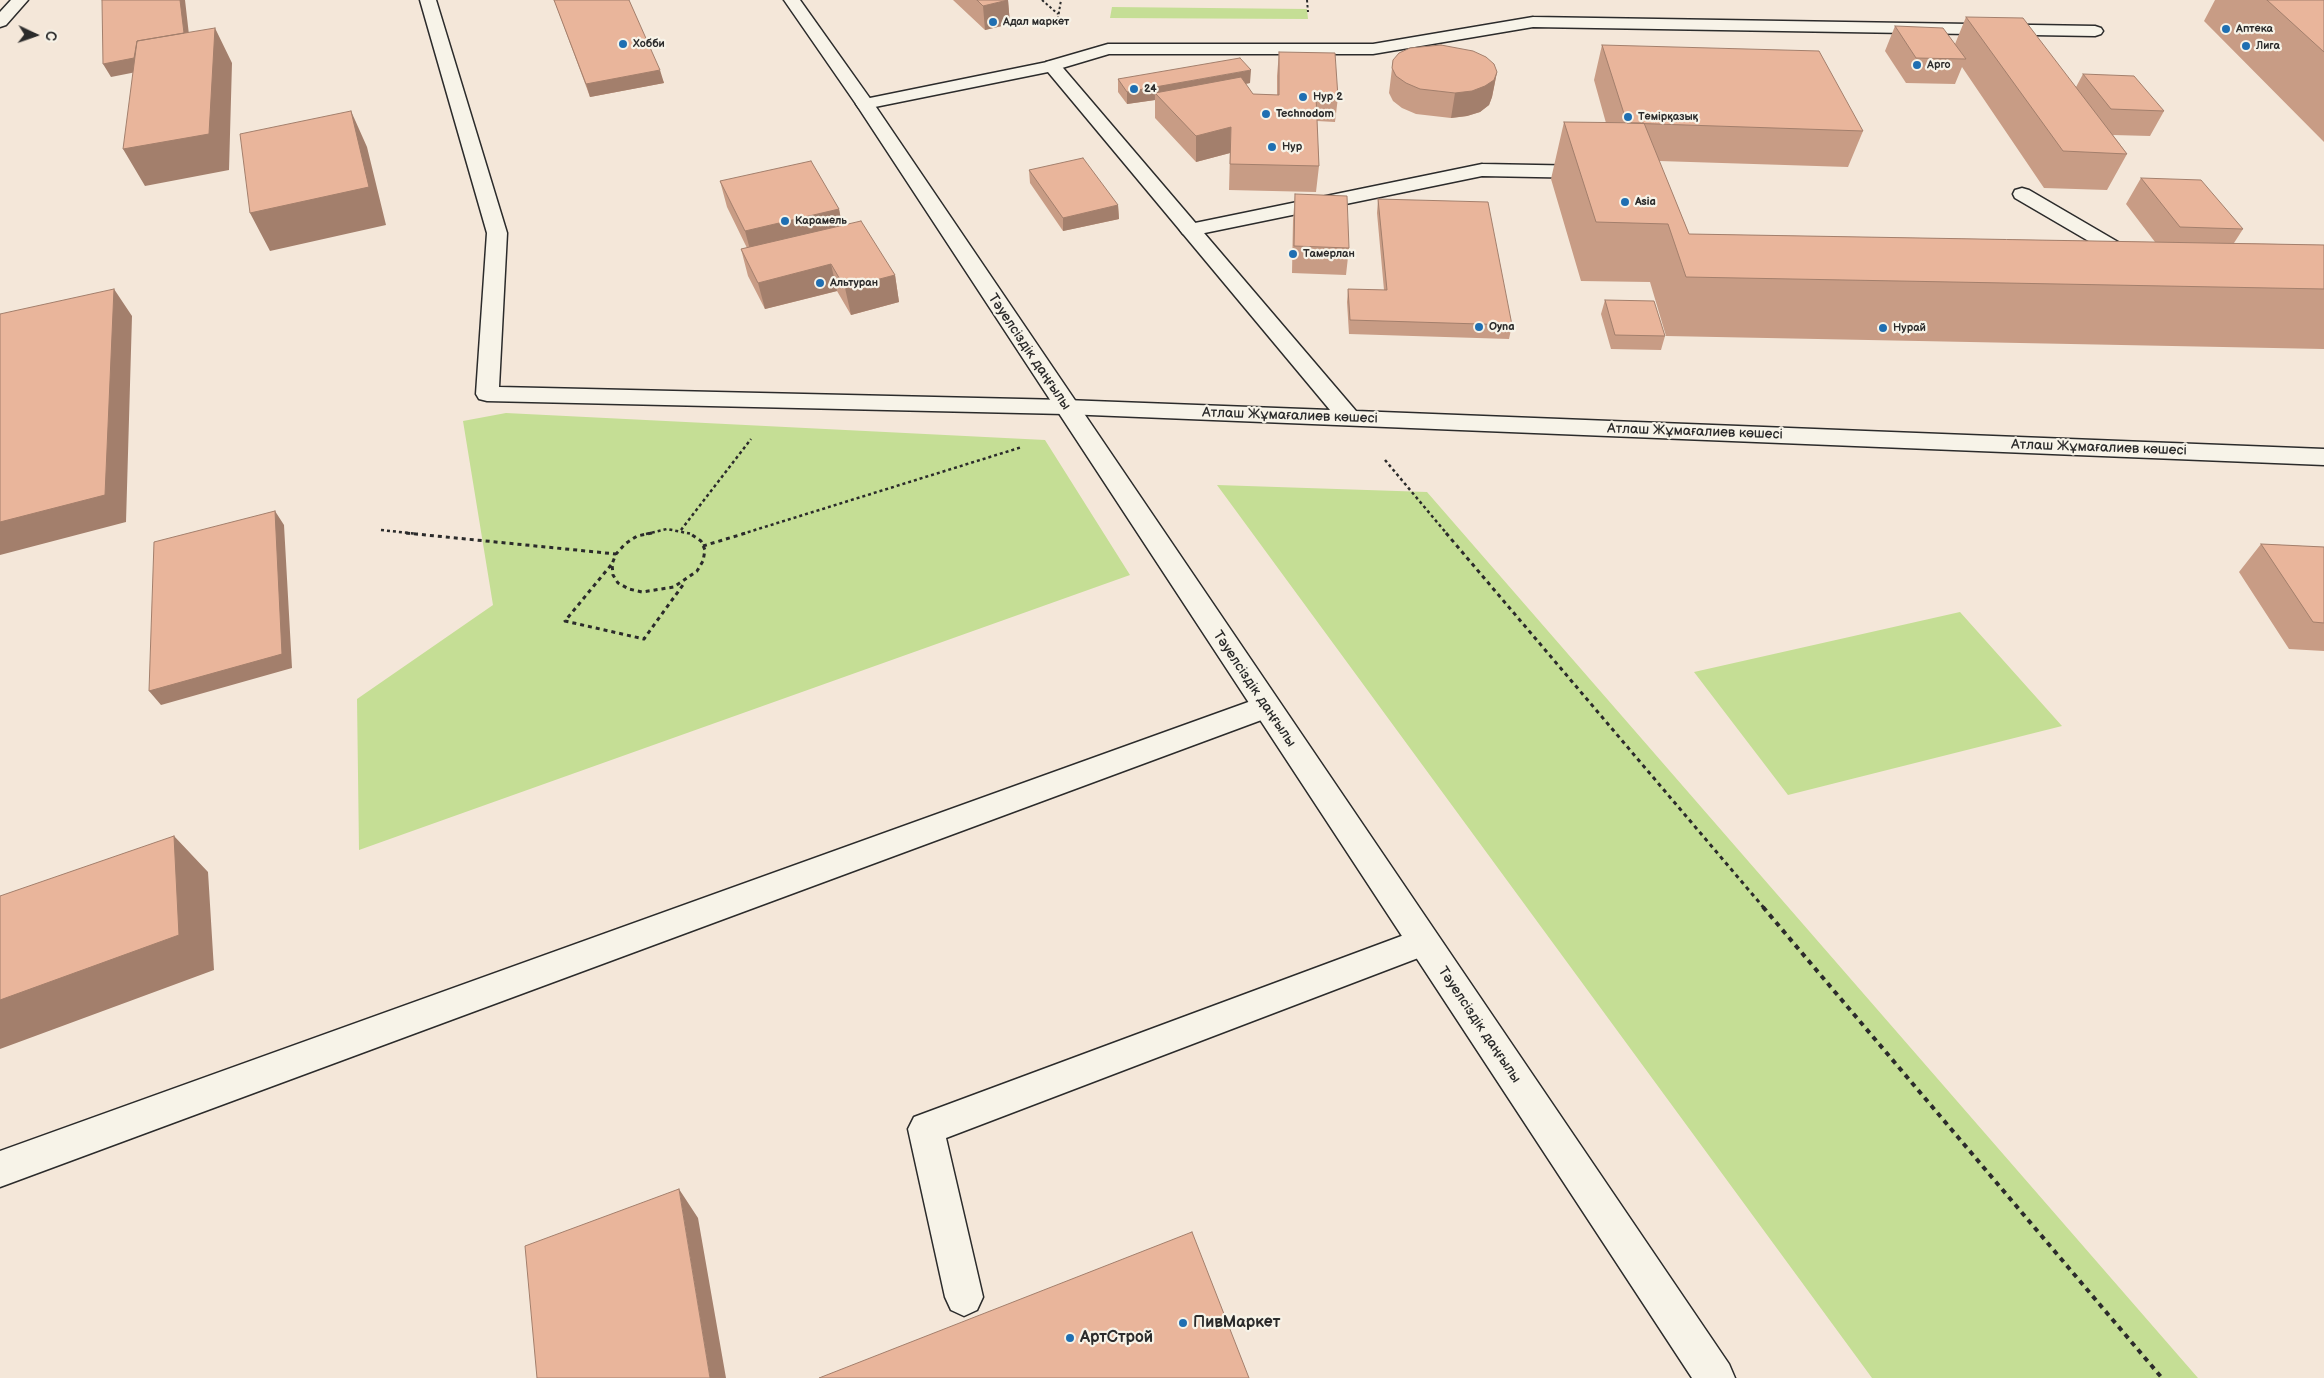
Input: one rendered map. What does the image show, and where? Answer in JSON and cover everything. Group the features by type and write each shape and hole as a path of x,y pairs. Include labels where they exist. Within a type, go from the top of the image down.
{"street":[{"path":"0,22 20,0"},
{"name":"Атлаш Жұмағалиев көшесі","path":"428,0 497,234 487,394 784,400 1072,417 1349,418 2324,457"},
{"name":"Тәуелсіздік даңғылы","path":"792,0 865,104 1265,707 1715,1378"},
{"path":"865,104 1052,66 1108,49 1373,49 1534,22 2095,30"},
{"path":"1052,66 1349,418"},
{"path":"1190,230 1482,170 1606,173"},
{"path":"2022,194 2147,267 2157,268"},
{"path":"0,1169 1265,707"},
{"path":"964,1297 926,1130 1423,942"}],"path":[{"path":"1042,0 1058,14"},
{"path":"681,530 761,426 784,400"},
{"path":"703,546 1045,440 1072,417"},
{"path":"1349,418 2162,1378"},
{"path":"612,564 613,575 618,583 628,589 642,592 658,591 674,587 698,571 703,561 703,546 693,534 667,528 644,534 624,544 616,554 612,564 565,622 644,639 687,580"},
{"path":"381,530 616,554"}],"green space":[{"path":"1112,7 1307,9 1308,19 1110,18"},
{"path":"506,413 1045,440 1130,575 359,850 357,699 493,605 463,421"},
{"path":"1217,485 1427,492 2198,1378 1872,1378"},
{"path":"1960,612 2062,726 1788,795 1694,672"}],"building":[{"path":"102,0 180,0 184,33 137,41 134,58 103,64"},
{"path":"554,0 629,0 660,70 586,84"},
{"path":"977,0 1008,0 983,6"},
{"path":"2267,0 2324,0 2324,52"},
{"path":"1966,17 2023,18 2127,154 2063,151"},
{"path":"1895,26 1943,28 1966,59 1916,58"},
{"path":"215,28 209,134 123,149 137,41"},
{"path":"1441,45 1473,51 1486,57 1494,64 1497,72 1494,80 1472,91 1455,93 1420,89 1396,76 1392,68 1393,60 1399,53 1410,48"},
{"path":"1602,45 1819,51 1863,131 1627,123"},
{"path":"1279,52 1335,53 1338,97 1316,96 1319,166 1230,164 1231,127 1196,136 1155,93 1241,77 1253,94 1279,95"},
{"path":"1240,58 1251,70 1127,92 1118,79"},
{"path":"2083,74 2134,76 2164,111 2111,109"},
{"path":"351,111 369,187 250,213 240,134"},
{"path":"1564,122 1644,123 1689,234 2324,245 2324,289 1686,277 1668,224 1596,222"},
{"path":"1083,158 1118,205 1063,218 1029,170"},
{"path":"811,161 839,209 745,231 720,181"},
{"path":"2141,178 2201,180 2243,229 2180,227"},
{"path":"1295,194 1347,196 1349,248 1294,246"},
{"path":"1378,199 1488,202 1512,325 1350,320 1348,289 1387,290"},
{"path":"861,221 895,275 845,288 831,264 758,283 741,249"},
{"path":"114,289 105,495 0,522 0,314"},
{"path":"1605,300 1654,301 1665,336 1615,335"},
{"path":"275,511 282,654 149,691 154,542"},
{"path":"2261,544 2324,547 2324,623 2313,622"},
{"path":"174,836 179,935 0,1000 0,896"},
{"path":"679,1189 710,1378 537,1378 525,1246"},
{"path":"1192,1232 1249,1378 819,1378"}],"place":[{"name":"Адал маркет","path":"993,22"},
{"name":"Аптека","path":"2226,29"},
{"name":"Хобби","path":"623,44"},
{"name":"Лига","path":"2246,46"},
{"name":"Арго","path":"1917,65"},
{"name":"24","path":"1134,89"},
{"name":"Нур 2","path":"1303,97"},
{"name":"Technodom","path":"1266,114"},
{"name":"Темірқазық","path":"1628,117"},
{"name":"Нур","path":"1272,147"},
{"name":"Asia","path":"1625,202"},
{"name":"Карамель","path":"785,221"},
{"name":"Тамерлан","path":"1293,254"},
{"name":"Альтуран","path":"820,283"},
{"name":"Oyna","path":"1479,327"},
{"name":"Нурай","path":"1883,328"},
{"name":"ПивМаркет","path":"1183,1323"},
{"name":"АртСтрой","path":"1070,1338"}]}
